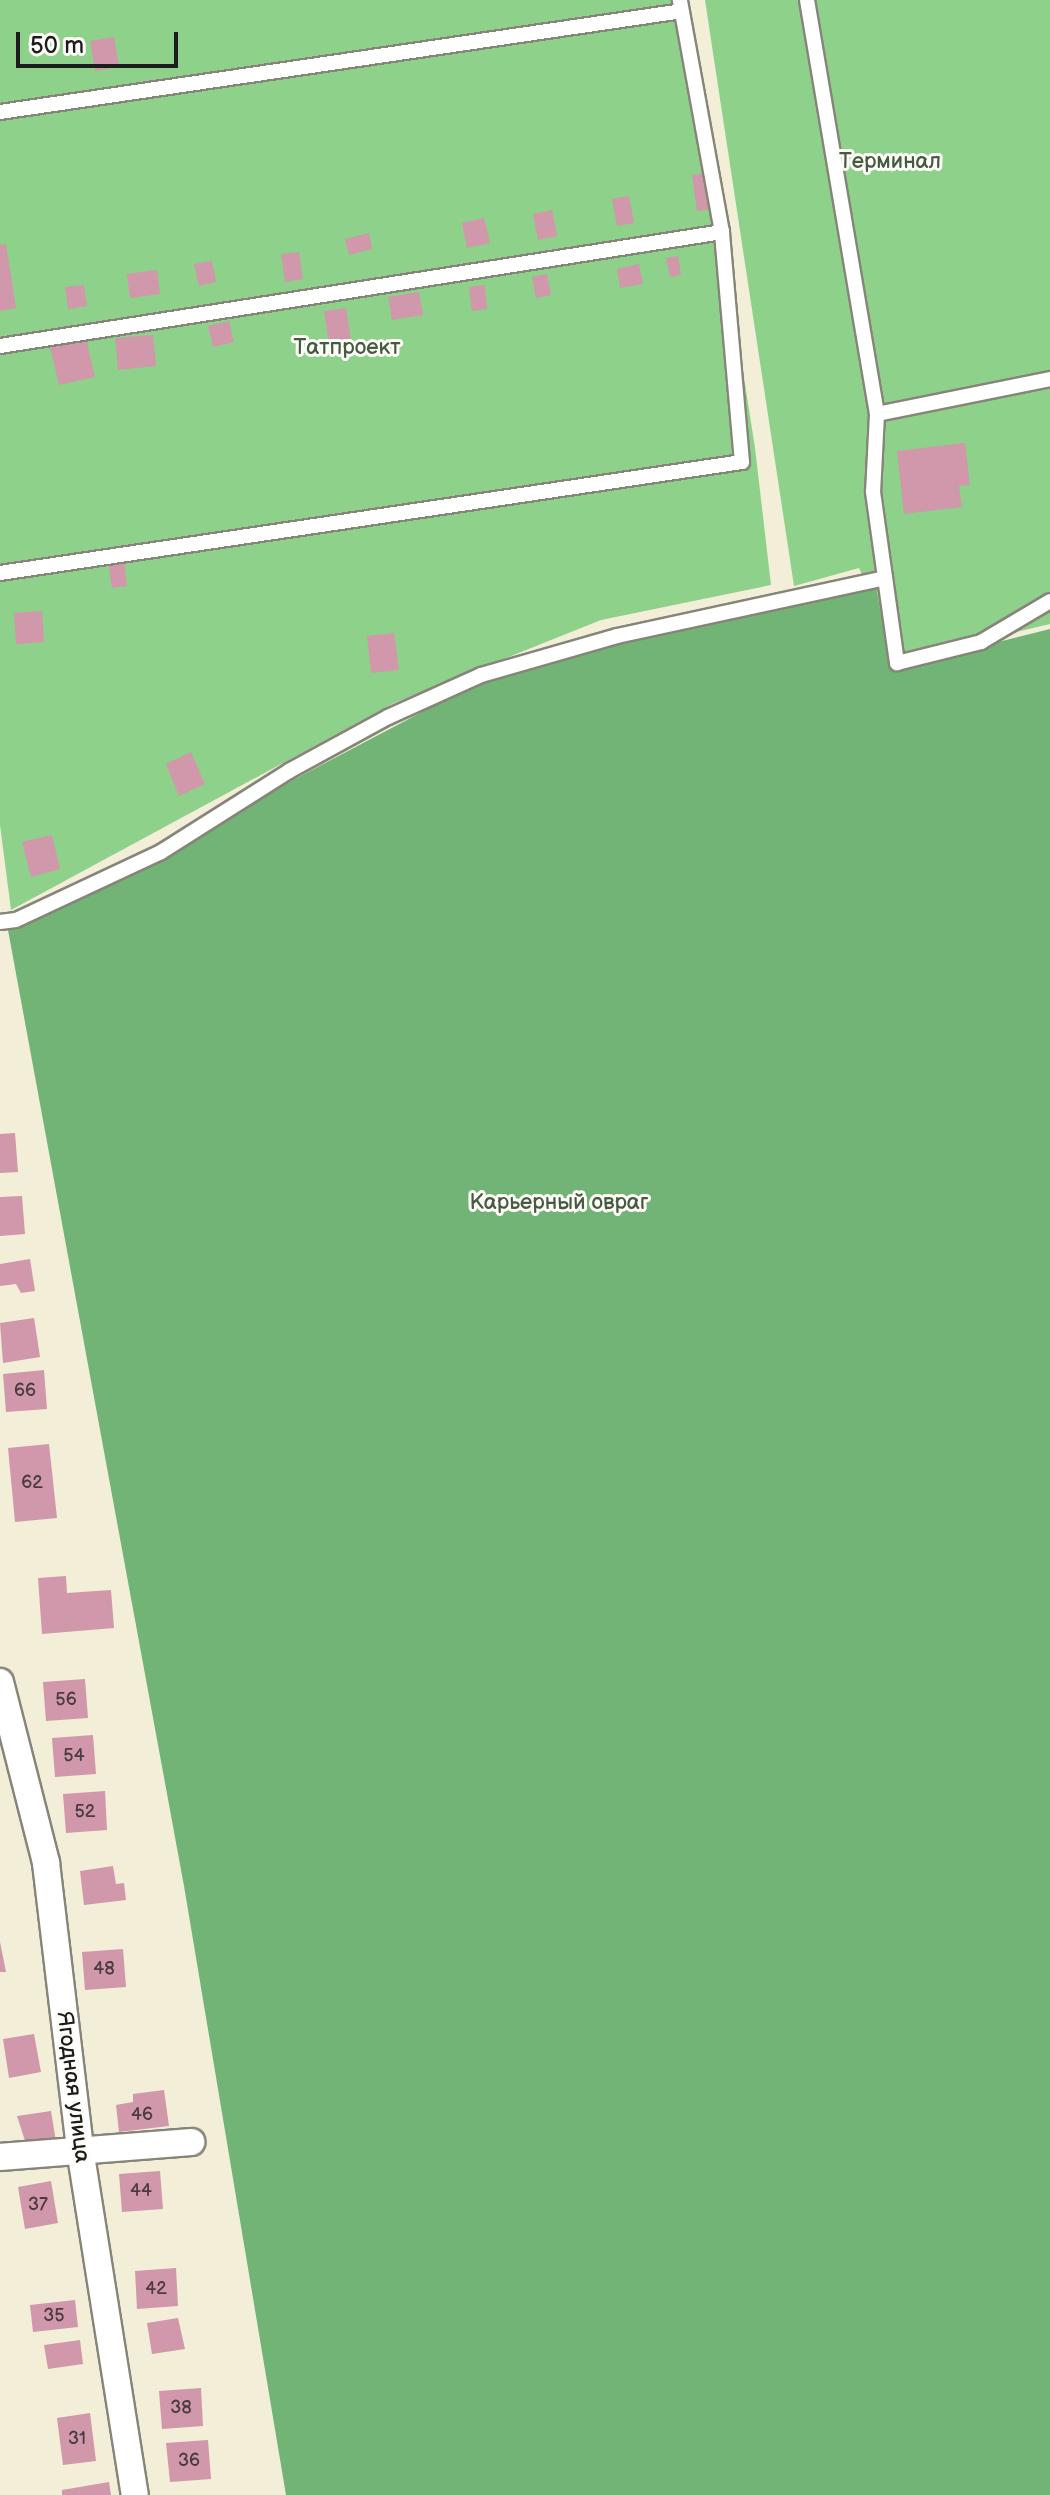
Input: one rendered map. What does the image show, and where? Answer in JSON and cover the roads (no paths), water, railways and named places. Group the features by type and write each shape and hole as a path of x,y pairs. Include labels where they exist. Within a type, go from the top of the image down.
{"street":[{"name":"Ягодная улица","path":"0,1682 46,1863 80,2149 135,2495"},
{"path":"0,2157 191,2142"}],"lane":[{"path":"807,0 877,414 873,492 897,663 981,642 1050,601"},
{"path":"0,112 681,6 722,232 742,462 0,573"},
{"path":"0,346 722,232"},
{"path":"877,414 1050,379"},
{"path":"0,922 16,920 161,852 289,771 388,717 481,675 617,636 885,578"}],"park label":[{"name":"Терминал","path":"890,162"},
{"name":"Татпроект","path":"347,348"},
{"name":"Карьерный овраг","path":"559,1203"}]}
